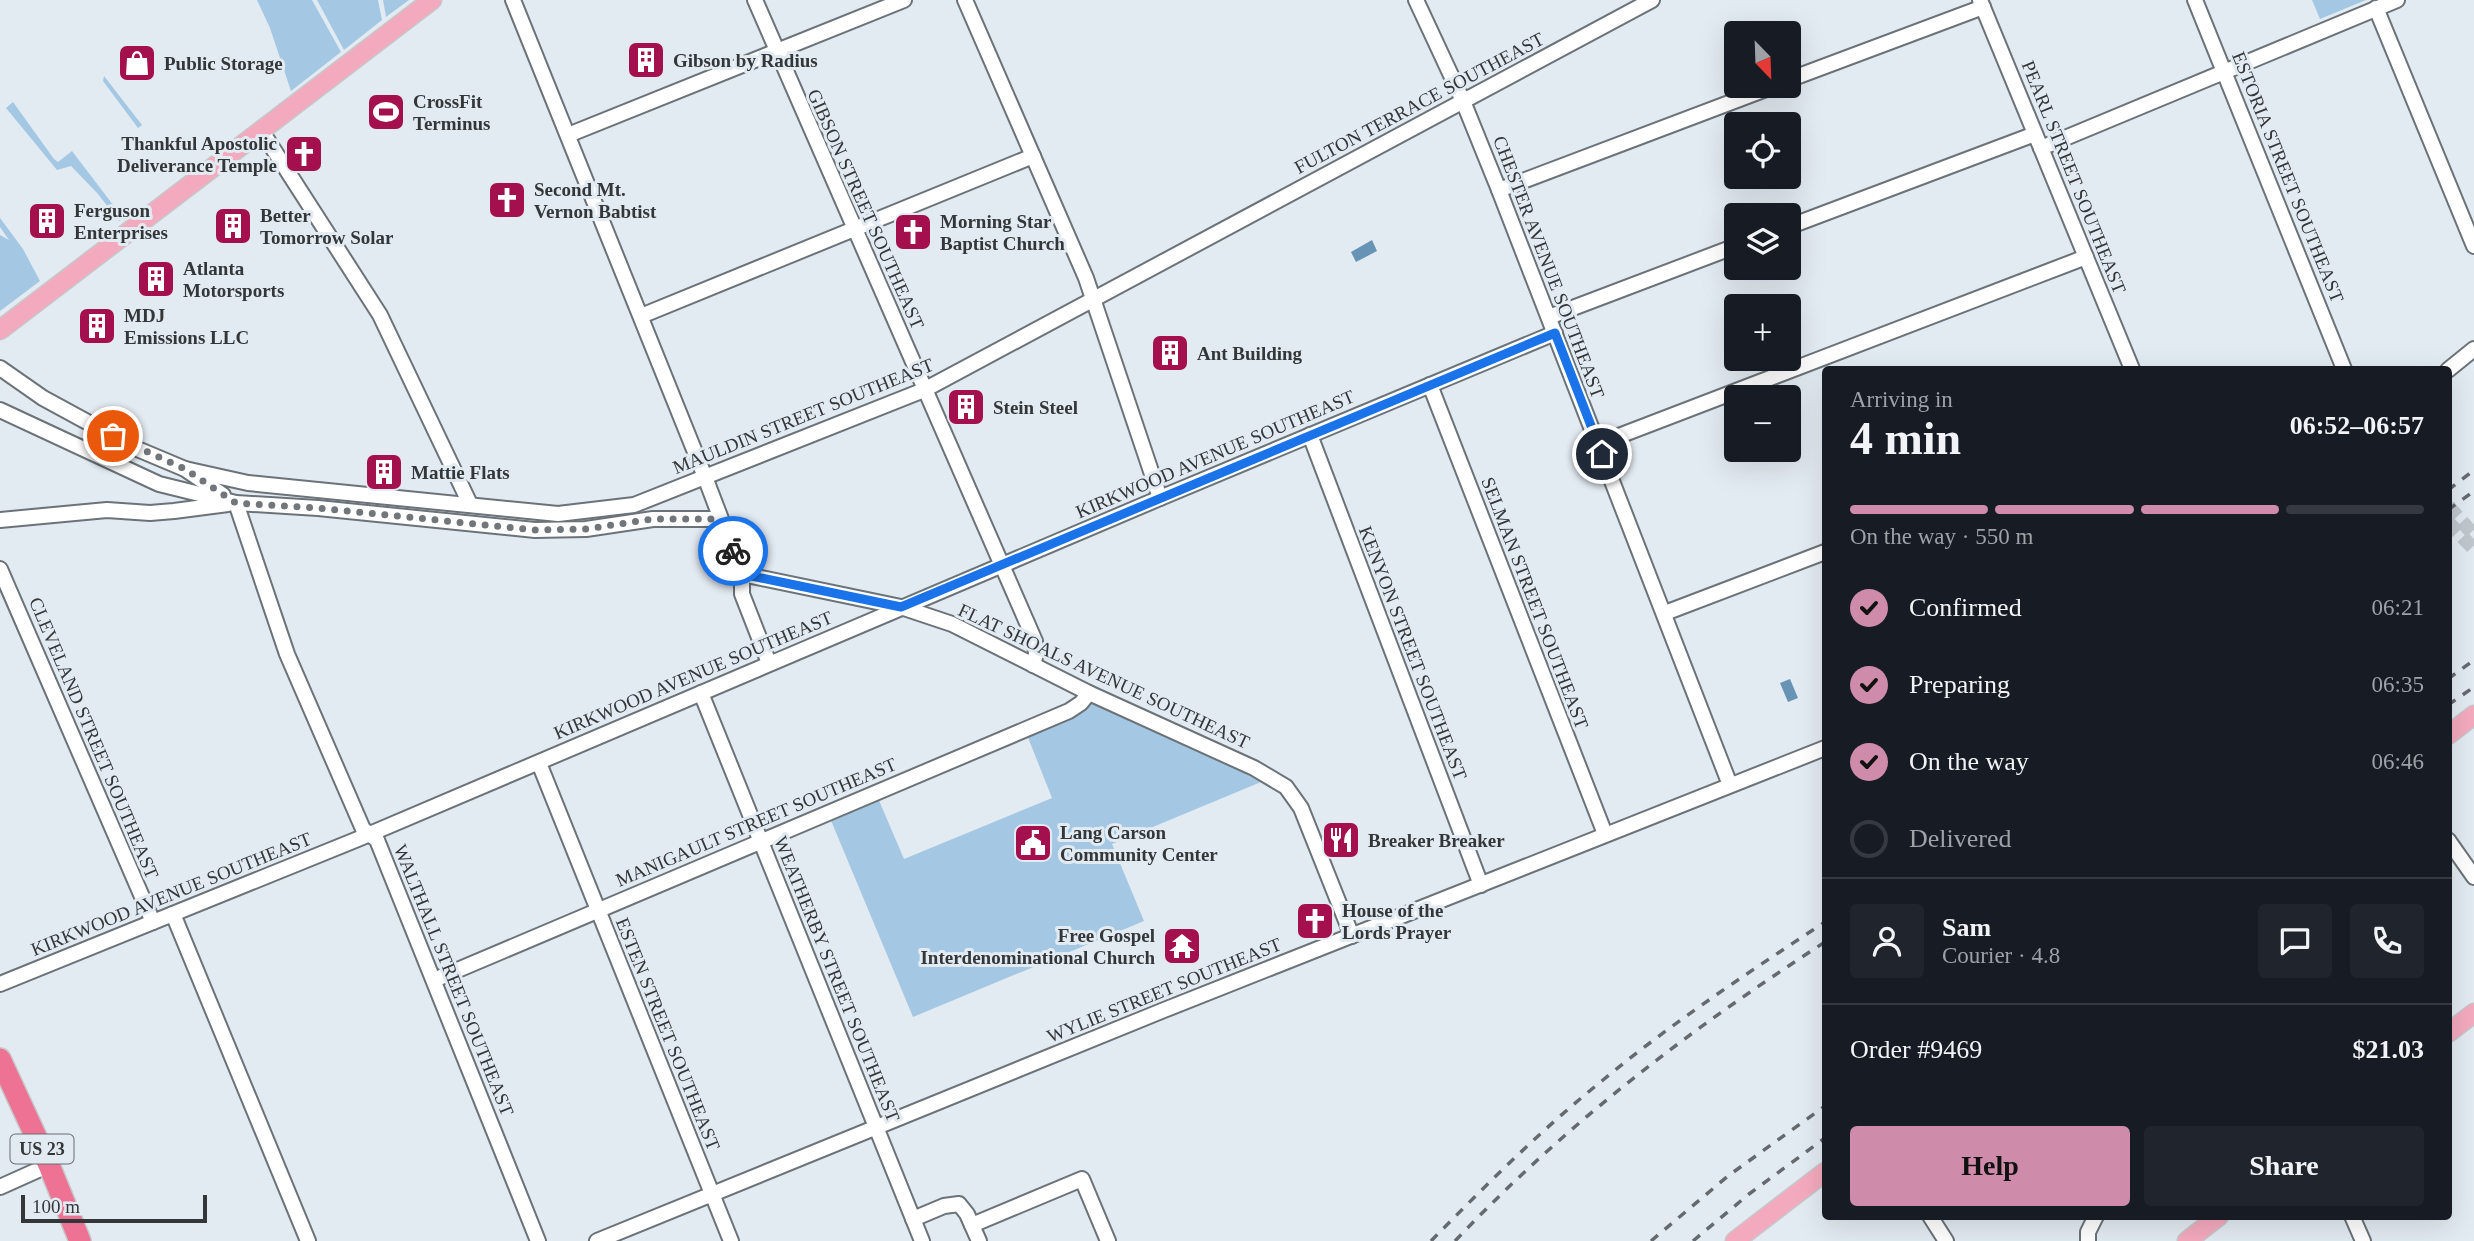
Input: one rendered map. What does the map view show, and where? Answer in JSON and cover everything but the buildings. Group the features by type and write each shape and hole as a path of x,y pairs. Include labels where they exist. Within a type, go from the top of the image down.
{"highway":[{"name":"US 23","path":"0,1059 49,1165 80,1241"}],"main road":[{"path":"0,330 432,0"},
{"path":"2452,732 2474,715"},
{"path":"2452,1030 2474,1013"},
{"path":"1735,1241 1822,1174"},
{"path":"2187,1241 2213,1220"}],"street":[{"path":"513,0 705,477 742,574 742,594 769,663"},
{"name":"GIBSON STREET SOUTHEAST","path":"755,0 1035,641 1033,666"},
{"path":"568,135 904,0"},
{"path":"965,0 1093,300 1160,498"},
{"name":"CHESTER AVENUE SOUTHEAST","path":"1416,0 1464,101 1730,785"},
{"name":"FULTON TERRACE SOUTHEAST","path":"1205,240 1652,0"},
{"name":"ESTORIA STREET SOUTHEAST","path":"2195,0 2343,366"},
{"path":"1801,223 2038,141 2224,72 2397,0"},
{"path":"1801,75 1981,3"},
{"name":"PEARL STREET SOUTHEAST","path":"1981,3 2131,366"},
{"path":"2376,8 2474,246"},
{"path":"1499,190 1742,98"},
{"path":"261,130 380,314 470,505"},
{"path":"641,316 1033,156"},
{"name":"MAULDIN STREET SOUTHEAST","path":"470,505 558,514 634,505 924,390 1205,240"},
{"path":"1549,317 1724,251"},
{"path":"1598,444 2086,257"},
{"name":"KIRKWOOD AVENUE SOUTHEAST","path":"0,984 369,834 1555,333"},
{"path":"2452,367 2474,349"},
{"path":"0,368 61,408 135,448 185,469 248,483 470,505"},
{"name":"SELMAN STREET SOUTHEAST","path":"1430,385 1605,834"},
{"path":"0,410 159,484 215,492"},
{"name":"KENYON STREET SOUTHEAST","path":"1310,435 1481,885"},
{"path":"185,469 215,492 236,503"},
{"path":"174,511 215,492 248,483"},
{"path":"150,513 160,503 162,495 159,484"},
{"path":"0,520 107,510 150,513 236,503 318,508 535,530 586,529 653,519 720,519"},
{"name":"WALTHALL STREET SOUTHEAST","path":"236,503 287,654 363,829 377,840 538,1241"},
{"path":"586,529 634,505"},
{"path":"1665,613 1822,553"},
{"name":"CLEVELAND STREET SOUTHEAST","path":"0,569 153,922"},
{"name":"FLAT SHOALS AVENUE SOUTHEAST","path":"742,574 901,607 951,624 1089,693 1254,768 1286,787 1301,808 1352,936"},
{"name":"WEATHERBY STREET SOUTHEAST","path":"701,693 922,1241"},
{"name":"MANIGAULT STREET SOUTHEAST","path":"434,980 1069,711 1089,693"},
{"name":"WYLIE STREET SOUTHEAST","path":"597,1241 1605,834 1822,749"},
{"name":"ESTEN STREET SOUTHEAST","path":"539,762 731,1241"},
{"path":"2452,846 2474,877"},
{"path":"173,914 308,1241"},
{"path":"0,1187 49,1165"},
{"path":"972,1225 1082,1179 1108,1241"},
{"path":"913,1219 944,1206 959,1204 967,1214 979,1241"},
{"path":"1933,1220 1946,1241"},
{"path":"2088,1241 2088,1233 2094,1220"},
{"path":"2354,1220 2363,1241"}],"shaded area":[{"path":"257,0 312,0 341,52 291,91 270,28"},
{"path":"317,0 378,0 382,20 344,50"},
{"path":"383,0 409,0 386,17"},
{"path":"2312,0 2366,0 2320,19"},
{"path":"104,76 142,125 138,128 103,81"},
{"path":"13,102 54,159 58,162 72,151 123,218 119,221 71,166 57,170 6,108"},
{"path":"0,218 23,249 40,281 0,311 0,235 9,240 0,227"},
{"path":"1372,240 1377,251 1356,262 1351,252"},
{"path":"1790,679 1798,698 1788,702 1780,683"},
{"path":"1101,698 1261,782 1112,844 1144,921 913,1017 827,811 875,791 904,859 1052,798 1025,730"}],"tunnel":[{"path":"2452,510 2474,535"},
{"path":"2452,526 2474,549"}],"railway":[{"path":"2452,487 2474,470"},
{"path":"2452,507 2474,491"},
{"path":"2452,676 2474,660"},
{"path":"2452,702 2474,687"},
{"path":"1431,1241 1536,1138 1603,1080 1684,1018 1822,924"},
{"path":"1455,1241 1541,1157 1631,1080 1726,1009 1822,944"},
{"path":"1651,1241 1728,1176 1822,1108"},
{"path":"1693,1241 1749,1194 1822,1140"}],"way so far":[{"path":"113,436 185,469 236,503 318,508 535,530 586,529 653,519 720,519 733,551"}],"place":[{"name":"Gibson by Radius","path":"646,60"},
{"name":"Public Storage","path":"137,63"},
{"name":"CrossFit Terminus","path":"386,112"},
{"name":"Thankful Apostolic Deliverance Temple","path":"304,154"},
{"name":"Second Mt. Vernon Babtist","path":"507,200"},
{"name":"Ferguson Enterprises","path":"47,221"},
{"name":"Better Tomorrow Solar","path":"233,226"},
{"name":"Morning Star Baptist Church","path":"913,232"},
{"name":"Atlanta Motorsports","path":"156,279"},
{"name":"MDJ Emissions LLC","path":"97,326"},
{"name":"Ant Building","path":"1170,353"},
{"name":"Stein Steel","path":"966,407"},
{"name":"Mattie Flats","path":"384,472"},
{"name":"Breaker Breaker","path":"1341,840"},
{"name":"Lang Carson Community Center","path":"1033,843"},
{"name":"House of the Lords Prayer","path":"1315,921"},
{"name":"Free Gospel Interdenominational Church","path":"1182,946"}],"route":[{"path":"733,551 742,574 901,607 1555,333 1602,454"}]}
